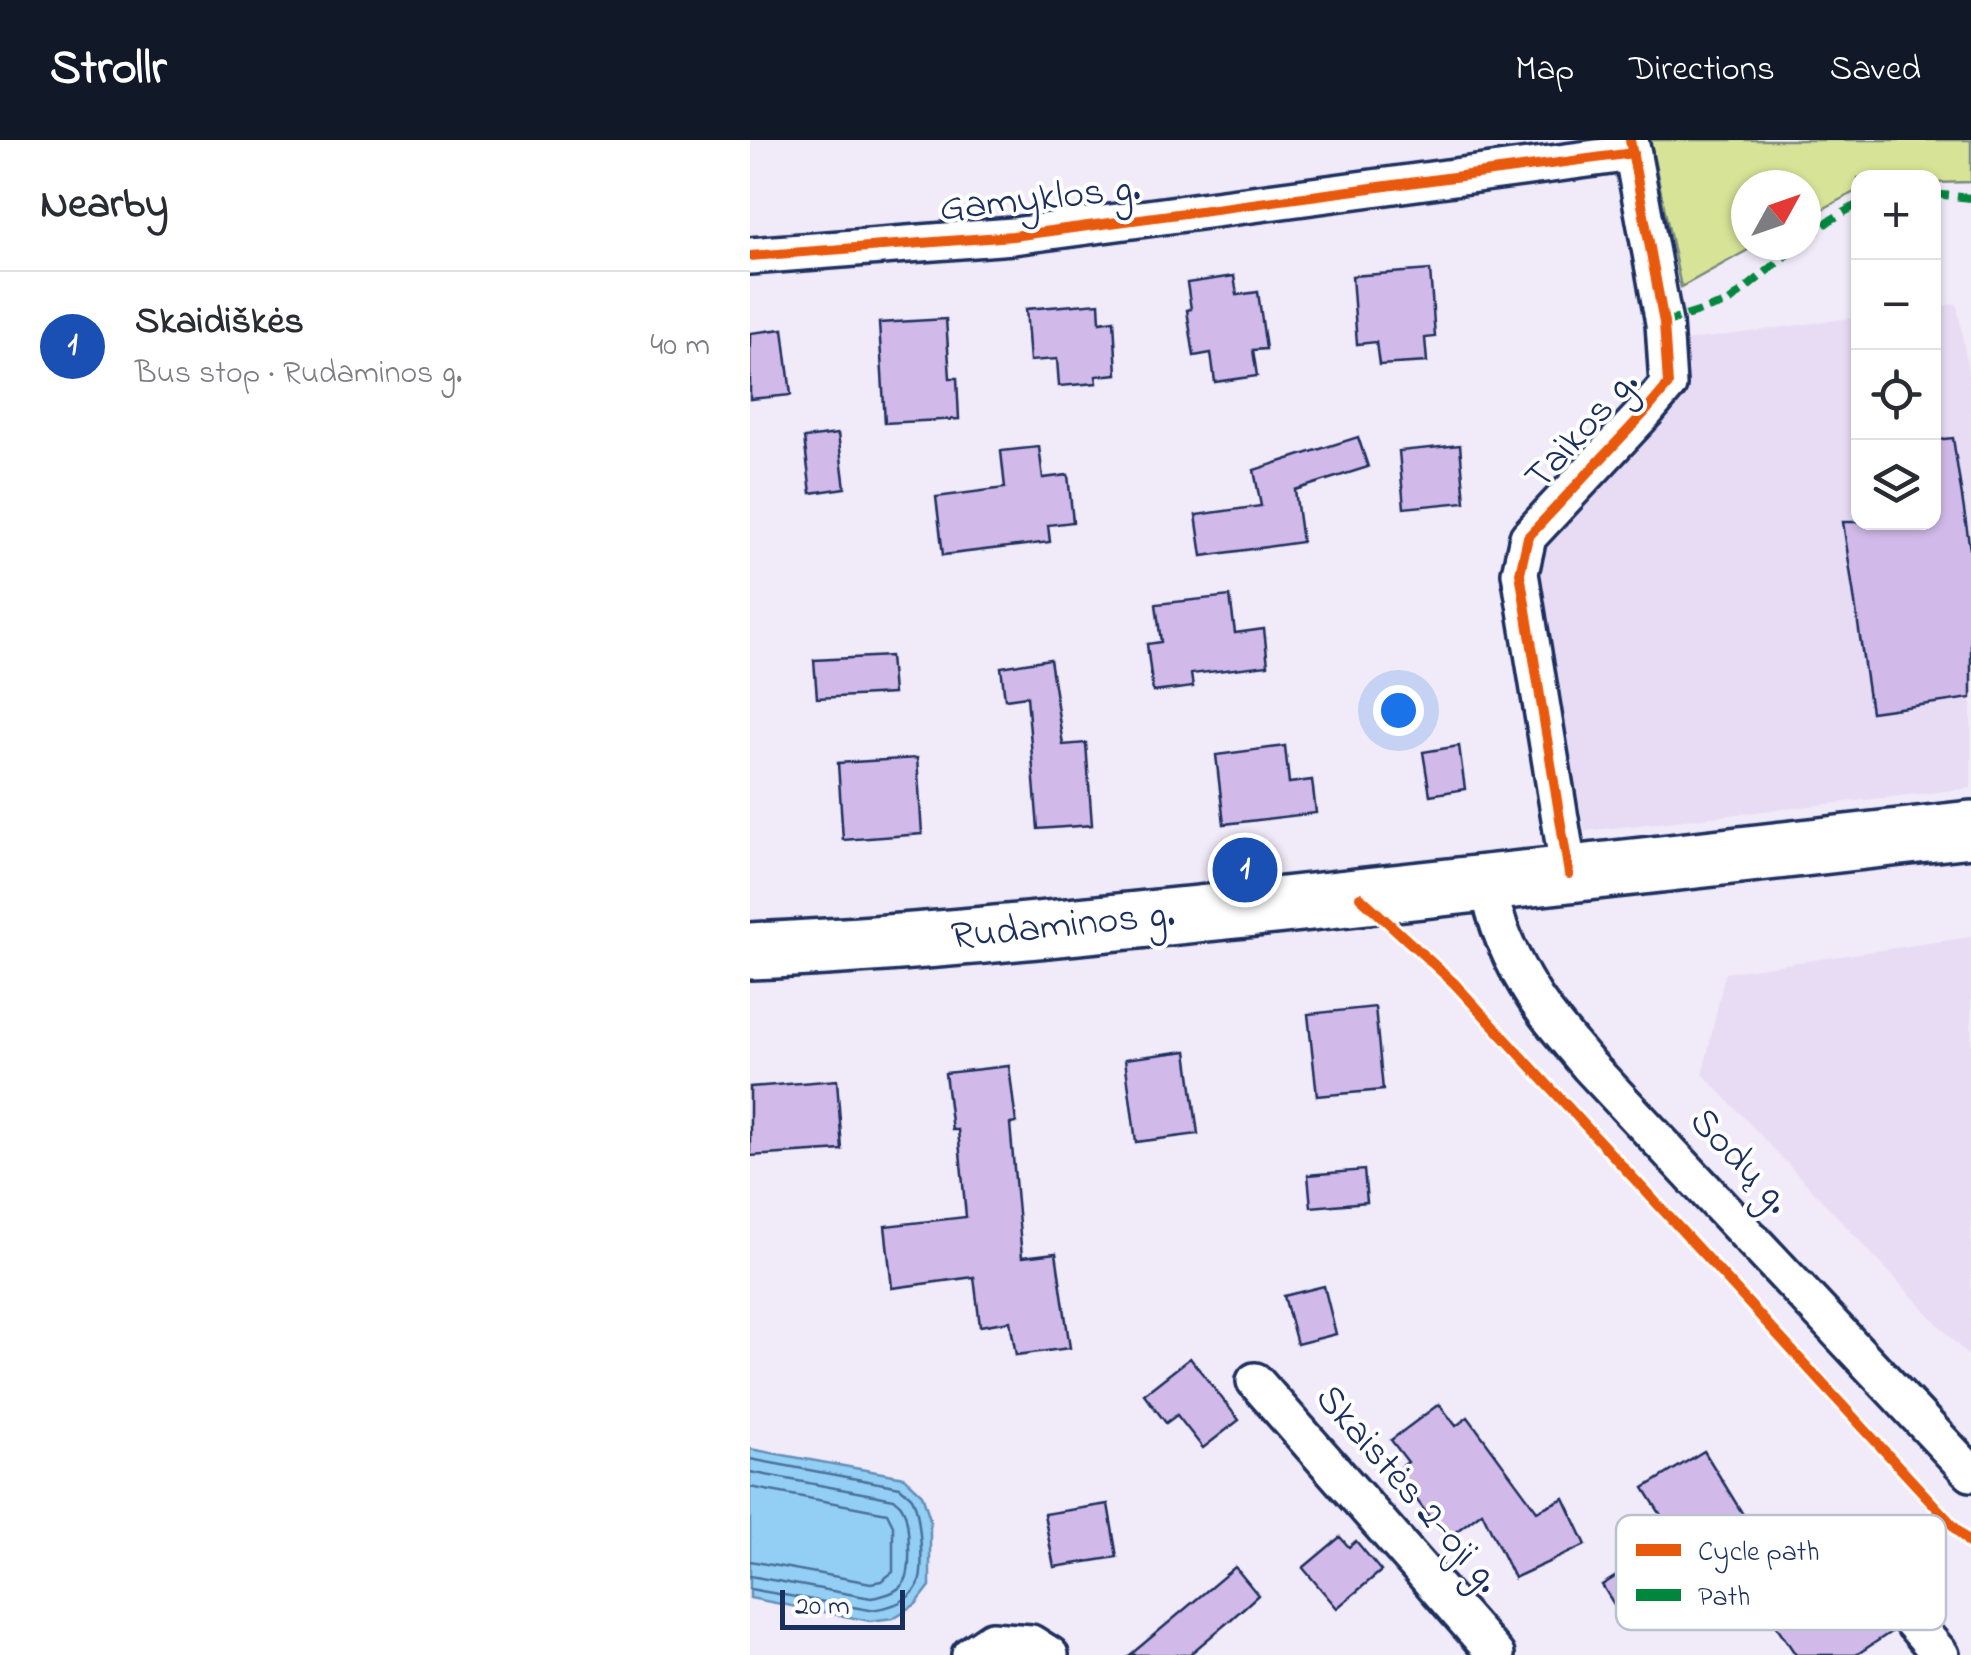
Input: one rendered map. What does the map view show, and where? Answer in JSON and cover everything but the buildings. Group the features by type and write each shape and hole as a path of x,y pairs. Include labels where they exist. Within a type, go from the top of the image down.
{"main road":[{"name":"Rudaminos g.","path":"750,951 1003,934 1971,829"}],"street":[{"name":"Gamyklos g.","path":"750,256 1013,236 1631,146"},
{"name":"Taikos g.","path":"1569,874 1520,572 1528,537 1668,385 1664,322 1631,146"},
{"name":"Sodų g.","path":"1487,882 1503,938 1535,998 1589,1066 1971,1472"},
{"name":"Skaistės 2-oji g.","path":"1255,1381 1496,1655"},
{"path":"1920,1630 1941,1655"},
{"path":"970,1655 992,1640 1031,1643 1050,1655"}],"shaded area":[{"path":"1957,304 1971,389 1971,788 1585,831 1533,565 1546,537 1686,376 1684,341 1851,318 1851,530 1941,530 1941,306"},
{"path":"1971,937 1971,1359 1703,1074 1725,973"}],"green space":[{"path":"1650,140 1971,140 1971,182 1941,183 1941,170 1851,170 1851,194 1821,210 1821,170 1731,170 1731,259 1681,287"}],"water":[{"path":"750,1449 904,1477 922,1494 930,1519 930,1586 916,1604 893,1618 870,1621 750,1598"}],"marked path":[{"path":"1941,195 1971,198"},
{"path":"1821,227 1851,208"},
{"path":"1664,323 1729,302 1781,260"}],"cycle path":[{"path":"1569,874 1520,573 1528,537 1668,385 1664,323 1630,140"},
{"path":"750,256 1013,236 1633,153"},
{"path":"1360,897 1454,983 1943,1515"},
{"path":"1946,1518 1971,1545"}],"place":[{"name":"Skaidiškės","path":"1245,870"}]}
